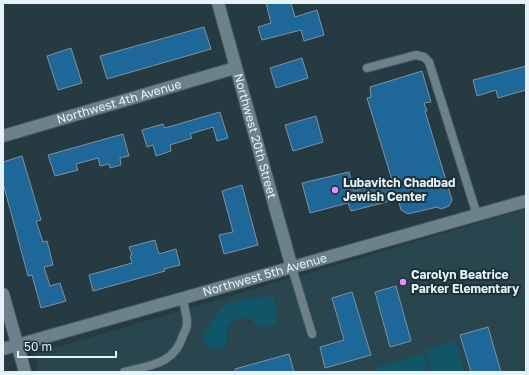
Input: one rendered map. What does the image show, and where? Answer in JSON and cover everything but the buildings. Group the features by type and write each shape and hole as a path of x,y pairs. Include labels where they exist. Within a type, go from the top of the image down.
{"street":[{"name":"Northwest 20th Street","path":"218,3 292,268"},
{"name":"Northwest 4th Avenue","path":"3,136 235,68"},
{"name":"Northwest 5th Avenue","path":"3,349 526,201"},
{"path":"3,294 25,372"}],"lane":[{"path":"367,68 416,55 424,57 429,62 477,215"},
{"path":"292,268 312,334"},
{"path":"124,372 160,363 173,355 182,340 187,323 183,299"}],"shaded area":[{"name":"Carolyn Beatrice Parker Elementary","path":"526,209 526,372 39,372 34,354"},
{"path":"267,296 274,299 277,320 273,324 261,327 255,324 248,316 235,320 229,324 227,331 227,346 220,350 208,346 202,341 212,321 224,307 236,302"},
{"path":"455,341 464,372 432,372 426,350"},
{"path":"424,353 429,372 377,372 376,368"}],"place":[{"name":"Lubavitch Chadbad Jewish Center","path":"335,190"},
{"name":"Carolyn Beatrice Parker Elementary","path":"403,282"}]}
